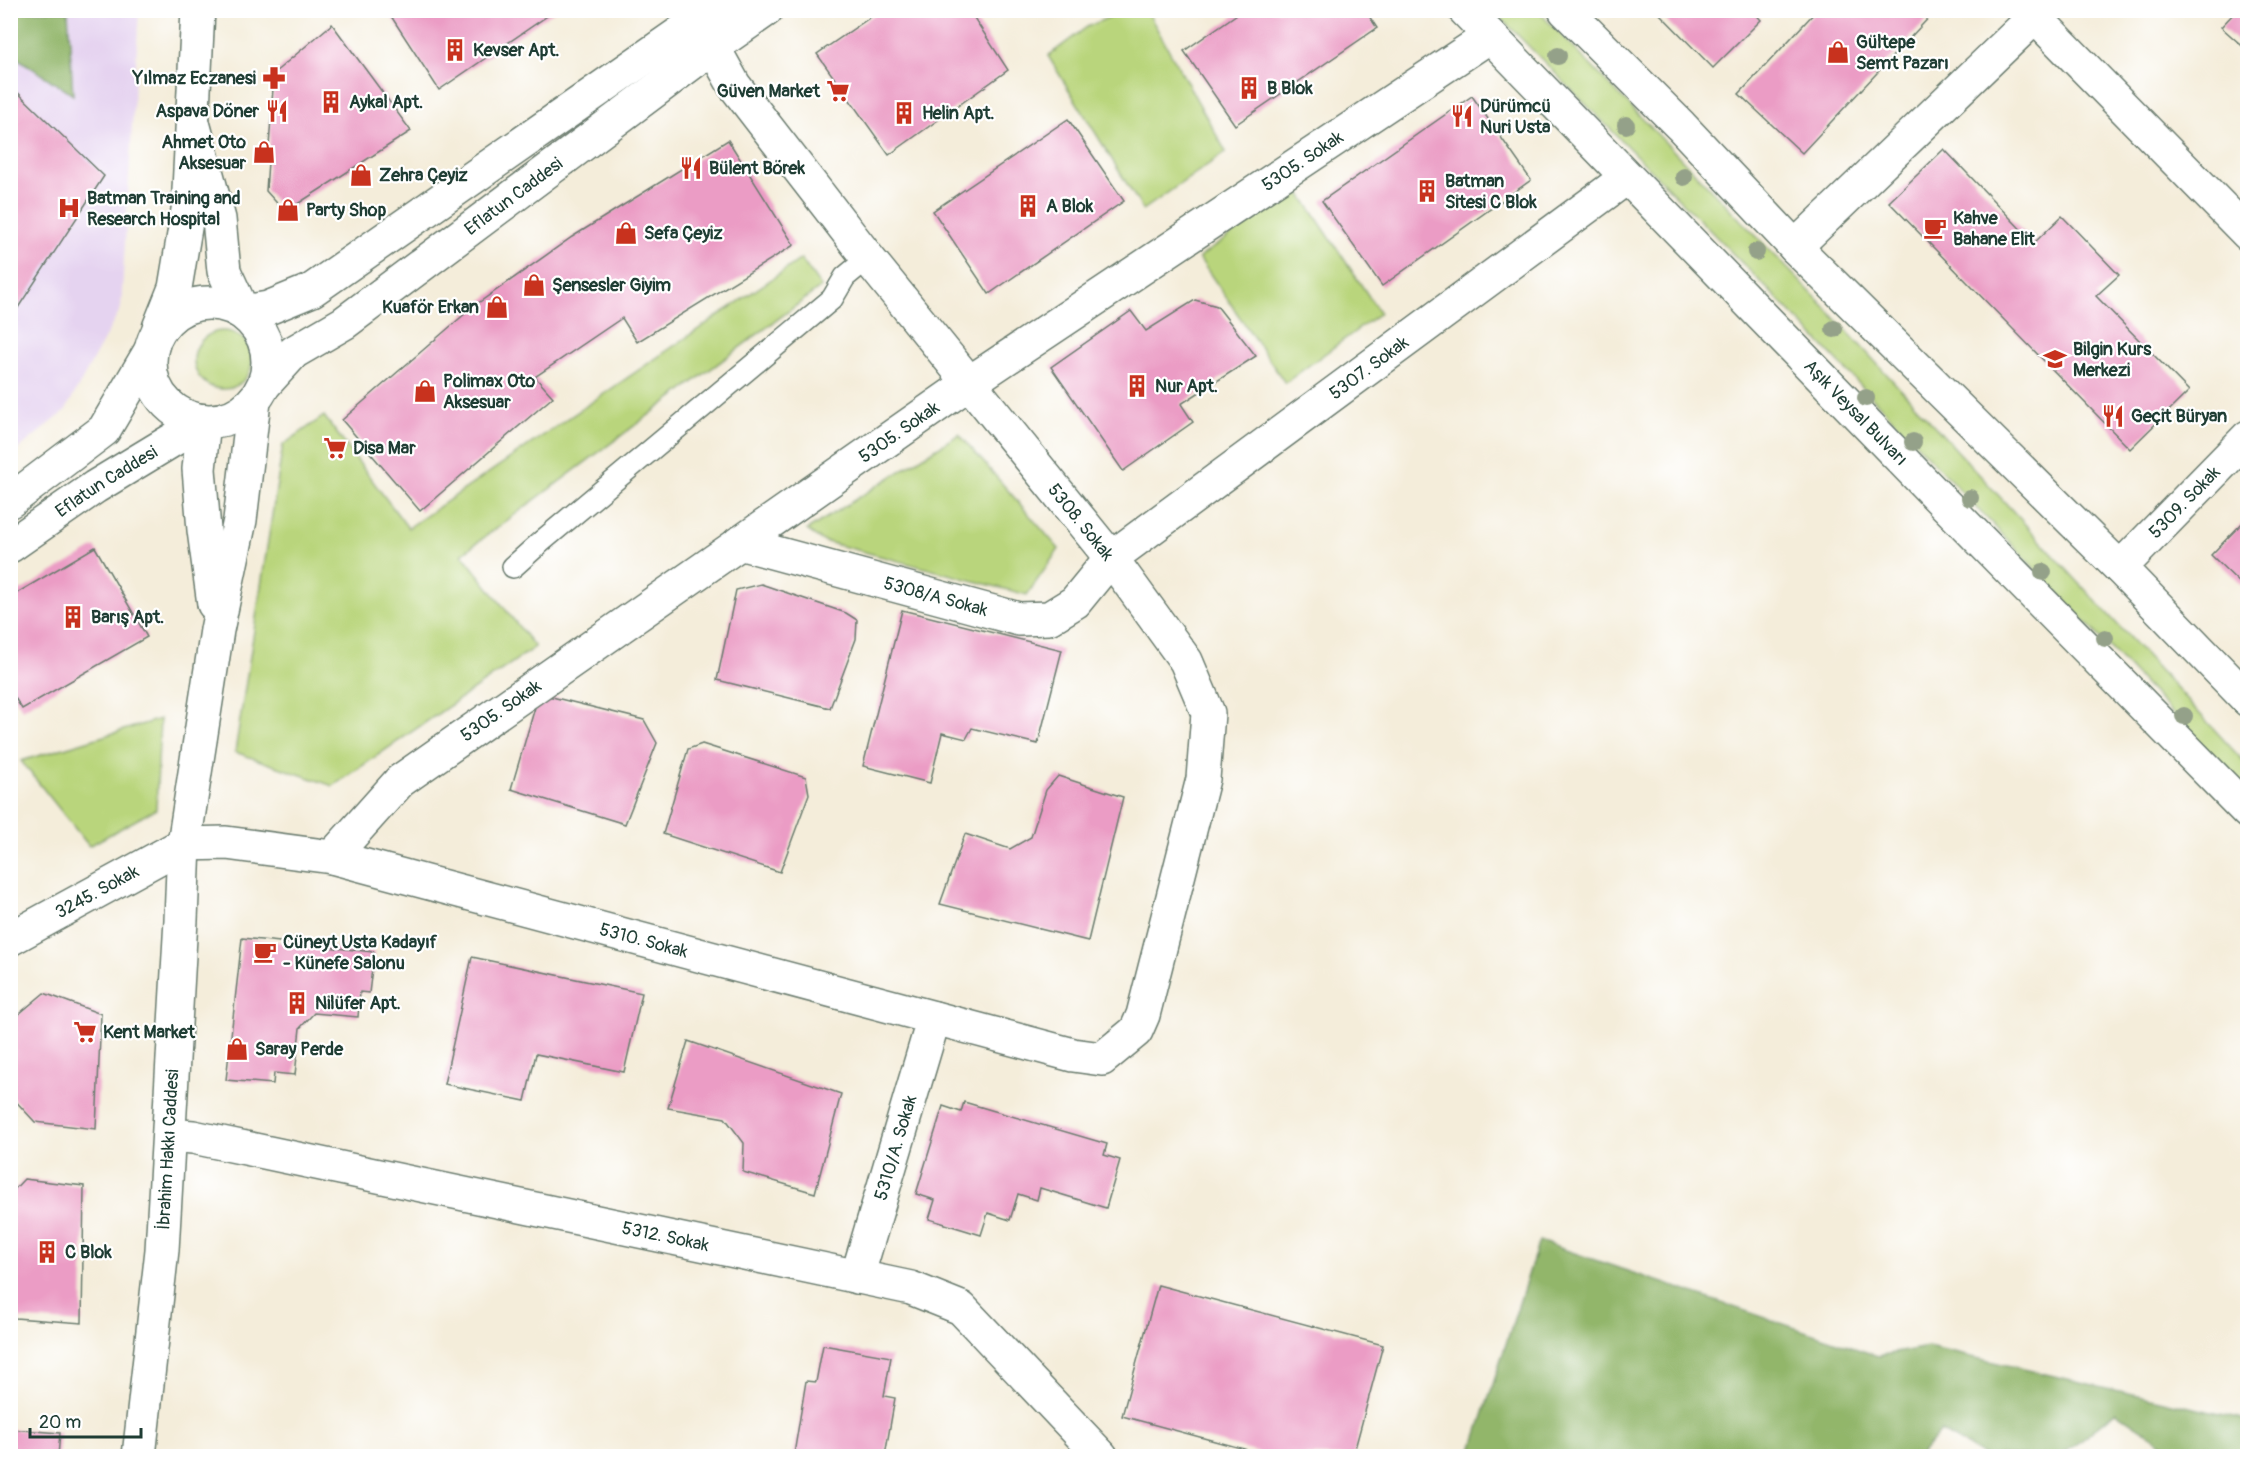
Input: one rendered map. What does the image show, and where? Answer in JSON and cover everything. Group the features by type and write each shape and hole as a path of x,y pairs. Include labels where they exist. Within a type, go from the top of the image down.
{"street":[{"path":"198,10 186,221 175,288 154,341 150,370 156,390 168,405 185,417 204,422 223,420 240,413 259,393"},
{"name":"Eflatun Caddesi","path":"243,312 268,308 312,290 713,10"},
{"name":"Eflatun Caddesi","path":"259,393 294,352 344,323 713,47 766,10"},
{"name":"Aşık Veysal Bulvarı","path":"1465,10 1626,178 2247,812"},
{"path":"1564,10 1680,126 1795,247 2120,568 2247,700"},
{"path":"1795,247 2038,14 2247,234"},
{"name":"5305. Sokak","path":"332,857 399,781 969,383 1490,36"},
{"name":"5308. Sokak","path":"713,47 734,85 868,258 1111,558 1186,661 1208,713 1203,779 1143,1015 1136,1030 1102,1059"},
{"path":"192,119 219,219 224,271 243,312 257,326 266,345 268,365 259,393 240,520 217,630"},
{"name":"5307. Sokak","path":"1111,558 1626,178"},
{"path":"10,501 104,430 170,316 187,306 206,302 225,304 243,312"},
{"path":"204,422 199,469 204,530 217,630"},
{"name":"Eflatun Caddesi","path":"10,546 95,487 204,422"},
{"name":"5309. Sokak","path":"2120,568 2247,437"},
{"name":"5308/A Sokak","path":"739,543 1019,619 1049,618 1075,602 1111,558"},
{"name":"İbrahim Hakkı Caddesi","path":"139,1456 162,1250 181,920 183,844 217,630"},
{"name":"5310. Sokak","path":"183,844 226,843 332,857 1073,1055 1102,1059"},
{"name":"3245. Sokak","path":"10,939 183,844"},
{"name":"5310/A. Sokak","path":"857,1277 934,1018"},
{"name":"5312. Sokak","path":"169,1135 194,1137 911,1288 961,1308 1101,1456"}],"lane":[{"path":"513,567 832,299 845,277 868,258"}],"shaded area":[{"name":"Batman Training and Research Hospital","path":"11,11 139,11 121,308 65,411 11,455"}],"green space":[{"path":"1125,10 1147,11 1226,152 1143,210 1048,56 1087,27"},
{"path":"10,11 68,11 73,95 11,54"},
{"path":"1494,11 1538,11 1823,305 2247,765 2247,792 1806,328"},
{"path":"1296,187 1380,313 1285,383 1199,258"},
{"path":"801,259 821,287 462,554 535,647 333,786 235,752 283,445 324,416 408,528"},
{"path":"223,331 234,333 247,344 252,360 250,371 239,384 223,389 212,387 199,376 194,360 196,349 207,336"},
{"path":"959,434 1059,549 1027,595 823,541 807,530"},
{"path":"160,719 156,809 89,846 21,761"},
{"path":"1539,1241 1878,1356 1928,1347 2247,1420 2247,1456 2182,1456 2116,1412 2061,1456 1984,1456 1941,1431 1919,1456 1470,1456"}],"building":[{"name":"Kevser Apt.","path":"387,10 556,10 439,90"},
{"name":"Helin Apt.","path":"881,10 969,10 1008,70 889,155 817,54"},
{"name":"B Blok","path":"1243,10 1365,10 1377,28 1235,125 1184,51"},
{"path":"1656,10 1752,10 1761,20 1713,68"},
{"name":"Gültepe Semt Pazarı","path":"1817,10 1936,10 1802,153 1739,94"},
{"path":"2237,10 2248,10 2248,51 2221,27"},
{"name":"Aykal Apt.","path":"332,24 411,131 285,212 266,191 274,73"},
{"path":"10,85 104,176 10,320"},
{"name":"Batman Sitesi C Blok","path":"1472,96 1531,180 1382,286 1322,201"},
{"name":"A Blok","path":"1068,119 1124,201 989,294 933,211"},
{"path":"728,140 794,245 637,342 622,318 535,377 553,397 420,511 342,420 474,306 572,237"},
{"path":"1944,149 2034,243 2062,216 2119,275 2096,296 2189,391 2130,449 1889,202"},
{"name":"Nur Apt.","path":"1195,300 1217,306 1256,356 1181,404 1193,422 1123,471 1051,367 1131,311 1146,331"},
{"path":"2248,517 2248,591 2211,555"},
{"name":"Barış Apt.","path":"95,547 147,637 22,709 10,690 10,597"},
{"path":"761,584 846,613 857,620 856,639 830,708 717,680 736,590"},
{"path":"902,610 1062,650 1038,744 972,728 966,739 942,733 930,783 863,766"},
{"path":"548,696 644,720 657,743 625,824 511,789 536,704"},
{"path":"702,744 806,777 809,794 780,872 663,834 688,749"},
{"path":"1058,776 1123,797 1088,941 940,904 965,834 1010,849 1031,837 1046,790"},
{"name":"Nilüfer Apt.","path":"242,938 374,952 369,993 360,992 358,1017 314,1013 300,1028 295,1075 274,1073 273,1084 226,1080"},
{"path":"472,957 642,993 624,1072 536,1054 525,1101 444,1084"},
{"path":"44,993 101,1014 96,1129 35,1122 10,1095 10,1045 13,1019"},
{"path":"688,1041 841,1094 815,1193 743,1172 744,1143 725,1118 668,1108"},
{"path":"964,1102 1107,1144 1104,1155 1120,1160 1106,1208 1040,1188 1037,1200 1018,1194 1010,1220 988,1213 981,1235 929,1219 935,1200 916,1194 943,1106 961,1112"},
{"name":"C Blok","path":"24,1179 84,1186 82,1323 15,1318 10,1310 10,1194"},
{"path":"1158,1285 1383,1345 1353,1456 1270,1456 1122,1416"},
{"path":"823,1345 891,1357 884,1396 895,1398 885,1456 794,1454 806,1381 816,1382"},
{"path":"10,1429 60,1433 58,1456 10,1456"}],"place":[{"name":"Kevser Apt.","path":"455,50"},
{"name":"Gültepe Semt Pazarı","path":"1838,52"},
{"name":"Yılmaz Eczanesi","path":"274,78"},
{"name":"B Blok","path":"1249,88"},
{"name":"Güven Market","path":"838,91"},
{"name":"Aykal Apt.","path":"331,102"},
{"name":"Aspava Döner","path":"277,111"},
{"name":"Helin Apt.","path":"904,113"},
{"name":"Dürümcü Nuri Usta","path":"1462,116"},
{"name":"Ahmet Oto Aksesuar","path":"264,152"},
{"name":"Bülent Börek","path":"691,168"},
{"name":"Zehra Çeyiz","path":"361,175"},
{"name":"Batman Sitesi C Blok","path":"1427,191"},
{"name":"A Blok","path":"1028,206"},
{"name":"Batman Training and Research Hospital","path":"69,208"},
{"name":"Party Shop","path":"288,210"},
{"name":"Kahve Bahane Elit","path":"1935,228"},
{"name":"Sefa Çeyiz","path":"626,233"},
{"name":"Şensesler Giyim","path":"534,285"},
{"name":"Kuaför Erkan","path":"497,307"},
{"name":"Bilgin Kurs Merkezi","path":"2055,359"},
{"name":"Nur Apt.","path":"1137,386"},
{"name":"Polimax Oto Aksesuar","path":"425,391"},
{"name":"Geçit Büryan","path":"2113,416"},
{"name":"Disa Mar","path":"335,448"},
{"name":"Barış Apt.","path":"73,617"},
{"name":"Cüneyt Usta Kadayıf - Künefe Salonu","path":"265,952"},
{"name":"Nilüfer Apt.","path":"297,1003"},
{"name":"Kent Market","path":"85,1032"},
{"name":"Saray Perde","path":"237,1049"},
{"name":"C Blok","path":"47,1252"}]}
